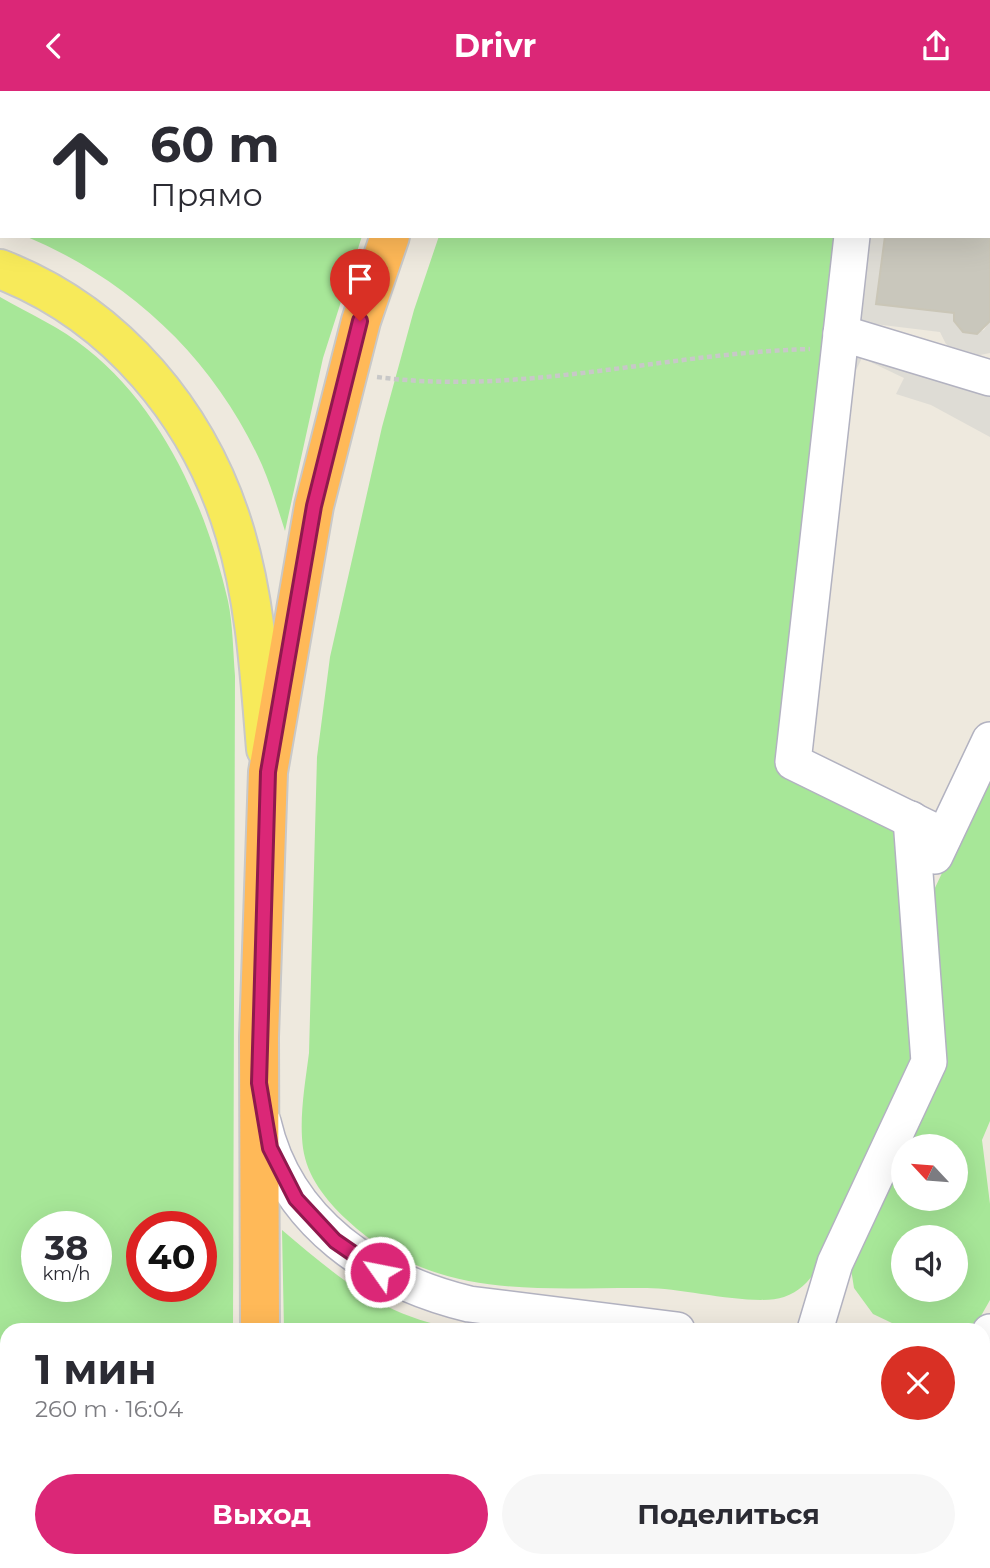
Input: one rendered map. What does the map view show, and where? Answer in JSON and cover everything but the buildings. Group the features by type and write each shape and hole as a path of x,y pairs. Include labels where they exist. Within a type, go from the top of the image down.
{"highway":[{"path":"260,1323 259,1083 268,772 323,467 360,321 389,238"}],"main road":[{"path":"0,269 54,295 97,324 132,356 157,384 194,435 217,481 232,523 247,586 268,772"}],"street":[{"path":"852,238 793,762 944,835"},
{"path":"838,354 990,378"},
{"path":"917,893 990,740"},
{"path":"817,1323 835,1262 929,1062 911,819"},
{"path":"259,1083 264,1124 282,1175 316,1223 356,1257 380,1272 437,1296 521,1313 602,1323"}],"path":[{"path":"375,376 424,383 506,380 796,350 838,354"}],"green space":[{"path":"29,238 361,238 323,358 285,531 262,465 243,427 194,358 166,328 134,300 64,254"},
{"path":"438,238 841,238 780,768 891,826 898,839 917,1051 819,1266 804,1285 784,1297 737,1299 647,1288 527,1288 451,1277 415,1265 380,1246 346,1219 318,1187 305,1159 302,1125 309,1053 317,757 330,657 382,427 414,310"},
{"path":"0,297 56,328 87,349 114,373 159,431 178,463 208,531 228,601 235,676 233,1323 0,1323"},
{"path":"990,771 990,1121 982,1140 990,1204 990,1300 977,1323 892,1323 873,1314 854,1288 851,1269 891,1178 891,1211 968,1211 968,1134 906,1134 934,890"},
{"path":"282,1230 324,1265 367,1295 390,1308 433,1323 284,1323"}],"shaded area":[{"path":"865,238 885,238 877,304 954,313 958,327 970,334 984,330 990,321 990,353 970,357 957,353 946,344 940,332 866,323 858,318"},
{"path":"850,353 990,390 990,437 931,405 896,394 904,378 862,358 854,374"}],"route":[{"path":"360,321 314,506 268,772 259,1083 270,1148 296,1199 335,1241 380,1272"}]}
